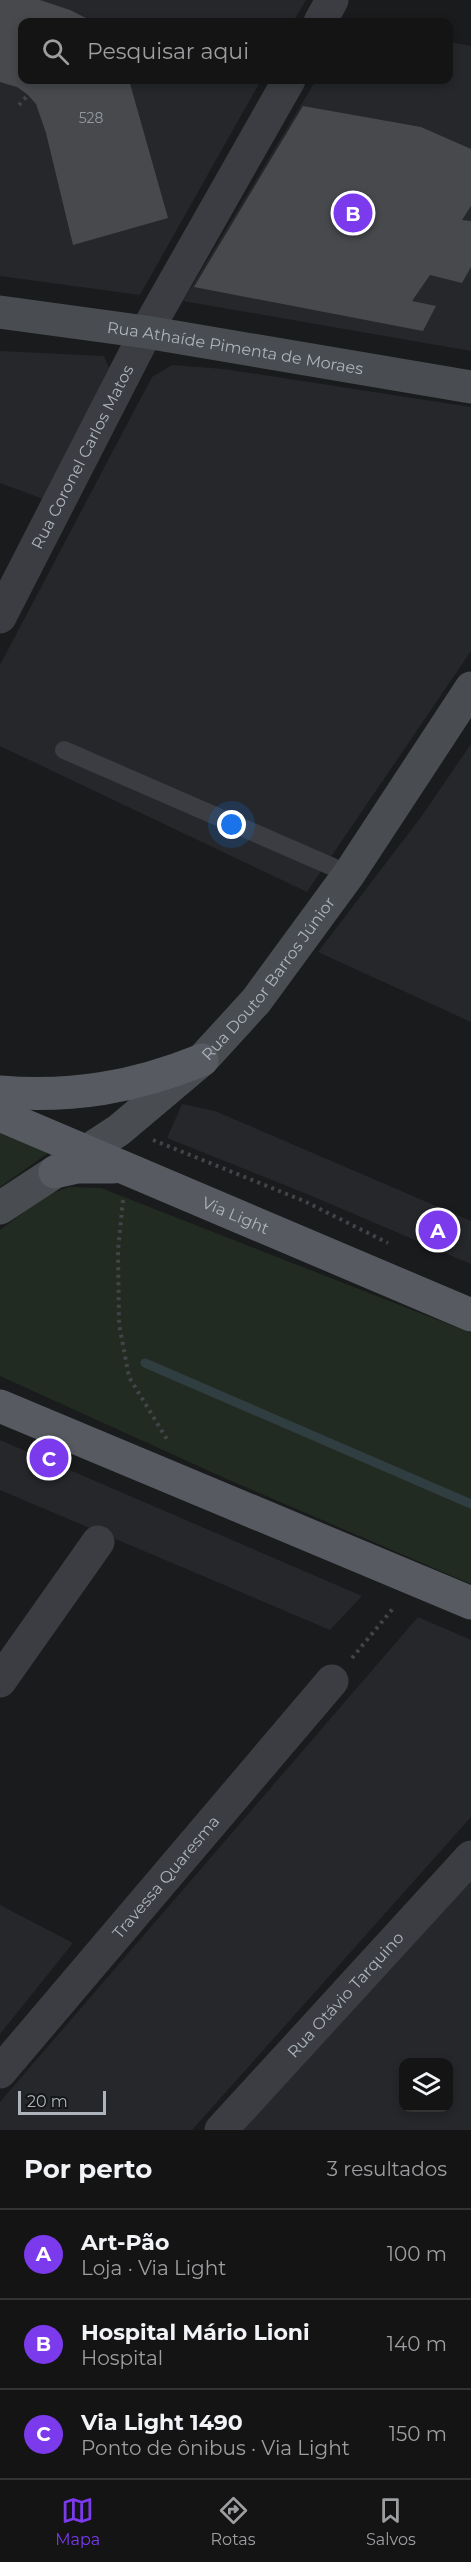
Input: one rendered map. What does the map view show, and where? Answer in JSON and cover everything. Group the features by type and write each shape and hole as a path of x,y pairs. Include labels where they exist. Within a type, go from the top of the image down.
{"main road":[{"name":"Rua Athaíde Pimenta de Moraes","path":"0,312 146,332 471,387"},
{"name":"Rua Doutor Barros Júnior","path":"0,1208 87,1152 136,1116 202,1060 256,1001 349,874 471,688"},
{"path":"0,1092 43,1094 112,1089 157,1077 202,1060"},
{"name":"Via Light","path":"0,1115 471,1315"},
{"path":"55,1172 78,1167 123,1169"},
{"path":"0,1406 471,1603"}],"street":[{"path":"322,18 332,0"},
{"name":"Rua Coronel Carlos Matos","path":"0,617 146,332 287,84"},
{"path":"0,1681 98,1542"},
{"name":"Travessa Quaresma","path":"0,2072 332,1681"},
{"name":"Rua Otávio Tarquino","path":"221,2130 471,1857"}],"lane":[{"path":"64,750 349,874"}],"path":[{"path":"19,105 28,95"},
{"path":"136,1116 155,1142 304,1201 392,1245"},
{"path":"123,1169 118,1250 119,1324 129,1377 168,1442"},
{"path":"332,1681 418,1580"}],"shaded area":[{"path":"0,0 306,0 295,18 18,18 18,84 259,84 140,295 0,276"},
{"path":"453,43 471,46 471,351 183,301 314,84 453,84"},
{"path":"0,351 104,356 109,368 43,499 0,483"},
{"path":"172,365 224,369 471,407 471,651 307,892 0,746 0,665 152,377"},
{"path":"471,744 471,1022 318,952 421,817"},
{"path":"182,1104 215,1111 471,1221 471,1264 307,1194 167,1138"},
{"path":"0,1133 48,1153 0,1187"},
{"path":"69,1187 101,1188 471,1333 471,1584 229,1480 0,1376 0,1230 45,1196"},
{"path":"0,1440 362,1596 330,1630 0,1490"},
{"path":"418,1617 471,1640 471,1817 192,2130 0,2130 0,2102"},
{"path":"471,1880 471,2130 242,2130"},
{"path":"0,1905 73,1943 0,2034"}],"building":[{"path":"0,0 40,0 86,18 18,18 18,84 130,84 168,218 73,245 46,133 36,104 17,87 0,82"},
{"path":"303,106 421,127 471,149 471,206 462,220 471,221 471,267 462,283 430,275 412,301 436,306 423,331 194,287"}],"waterway":[{"path":"145,1363 471,1504"}],"place":[{"name":"Hospital Mário Lioni","path":"353,213"},
{"name":"Art-Pão","path":"438,1230"},
{"name":"Via Light 1490","path":"49,1458"}]}
